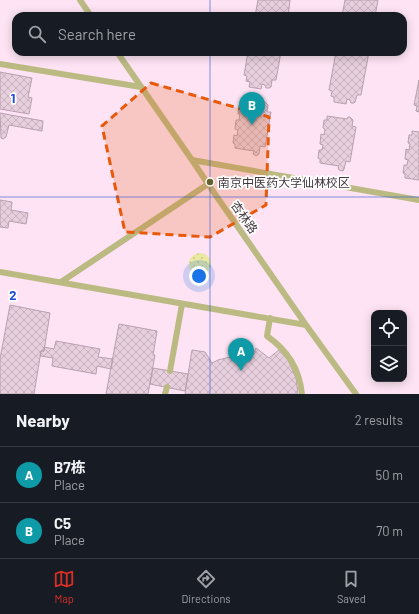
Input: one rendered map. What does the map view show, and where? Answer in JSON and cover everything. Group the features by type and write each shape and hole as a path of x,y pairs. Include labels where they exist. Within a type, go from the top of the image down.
{"lane":[{"path":"80,0 88,12"},
{"name":"杏林路","path":"120,56 356,394"},
{"path":"0,64 141,87"},
{"path":"192,160 419,200"},
{"path":"61,282 208,184"},
{"path":"0,272 306,324"},
{"path":"170,371 182,304"},
{"path":"270,318 267,336 285,351 292,361 297,371 302,394"}],"highlighted area":[{"path":"151,83 269,117 266,205 210,237 125,232 102,126"}],"shaded area":[{"name":"南京中医药大学仙林校区","path":"0,0 419,0 419,394 0,394"},
{"path":"200,253 208,256 211,264 208,272 200,275 192,272 189,264 192,256"}],"building":[{"path":"258,0 290,0 288,12 256,12"},
{"path":"345,0 378,0 376,12 343,12"},
{"path":"247,56 280,56 276,80 272,80 271,87 266,88 265,85 262,84 261,89 249,87 250,82 246,81 247,76 244,75"},
{"path":"335,56 368,56 361,95 357,95 354,103 351,103 350,100 347,99 346,104 334,102 334,97 331,96 332,91 329,90"},
{"path":"0,72 32,78 28,97 32,98 29,114 0,109"},
{"path":"419,80 419,112 416,111 417,106 414,105"},
{"path":"248,97 260,99 259,104 262,105 262,103 265,102 268,105 267,112 271,112 265,147 260,146 259,154 256,156 253,154 254,151 235,148 235,144 233,143 234,135 237,136 238,130 235,129 236,120 239,120 240,114 238,114 239,105 241,105 242,102 247,102"},
{"path":"0,113 43,121 42,131 9,125 6,137 3,139 1,138"},
{"path":"327,116 347,119 350,117 353,120 352,126 356,127 350,162 346,161 343,171 339,170 339,166 320,163 320,159 318,158 319,150 322,150 323,145 320,144 321,134 324,135 324,120 327,120"},
{"path":"412,131 419,132 419,180 405,178 405,174 403,173 404,165 407,165 408,160 405,159 406,149 409,150 409,135 412,135"},
{"path":"0,200 12,202 11,210 28,213 26,224 9,221 8,228 0,227"},
{"path":"10,305 50,313 44,351 41,351 34,394 0,394 0,359"},
{"path":"119,324 157,331 153,355 155,355 148,394 106,394"},
{"path":"56,341 100,349 98,357 113,359 111,369 97,366 96,374 52,366 53,358 40,356 41,351 44,351 44,347 54,349"},
{"path":"256,348 269,358 280,349 287,358 296,378 298,394 185,394 192,350 205,352 212,363 230,357 237,357 250,361"},
{"path":"153,368 188,374 185,391 150,384"}],"place":[{"name":"C5","path":"252,125"},
{"name":"南京中医药大学仙林校区","path":"210,182"},
{"name":"B7栋","path":"241,371"}]}
